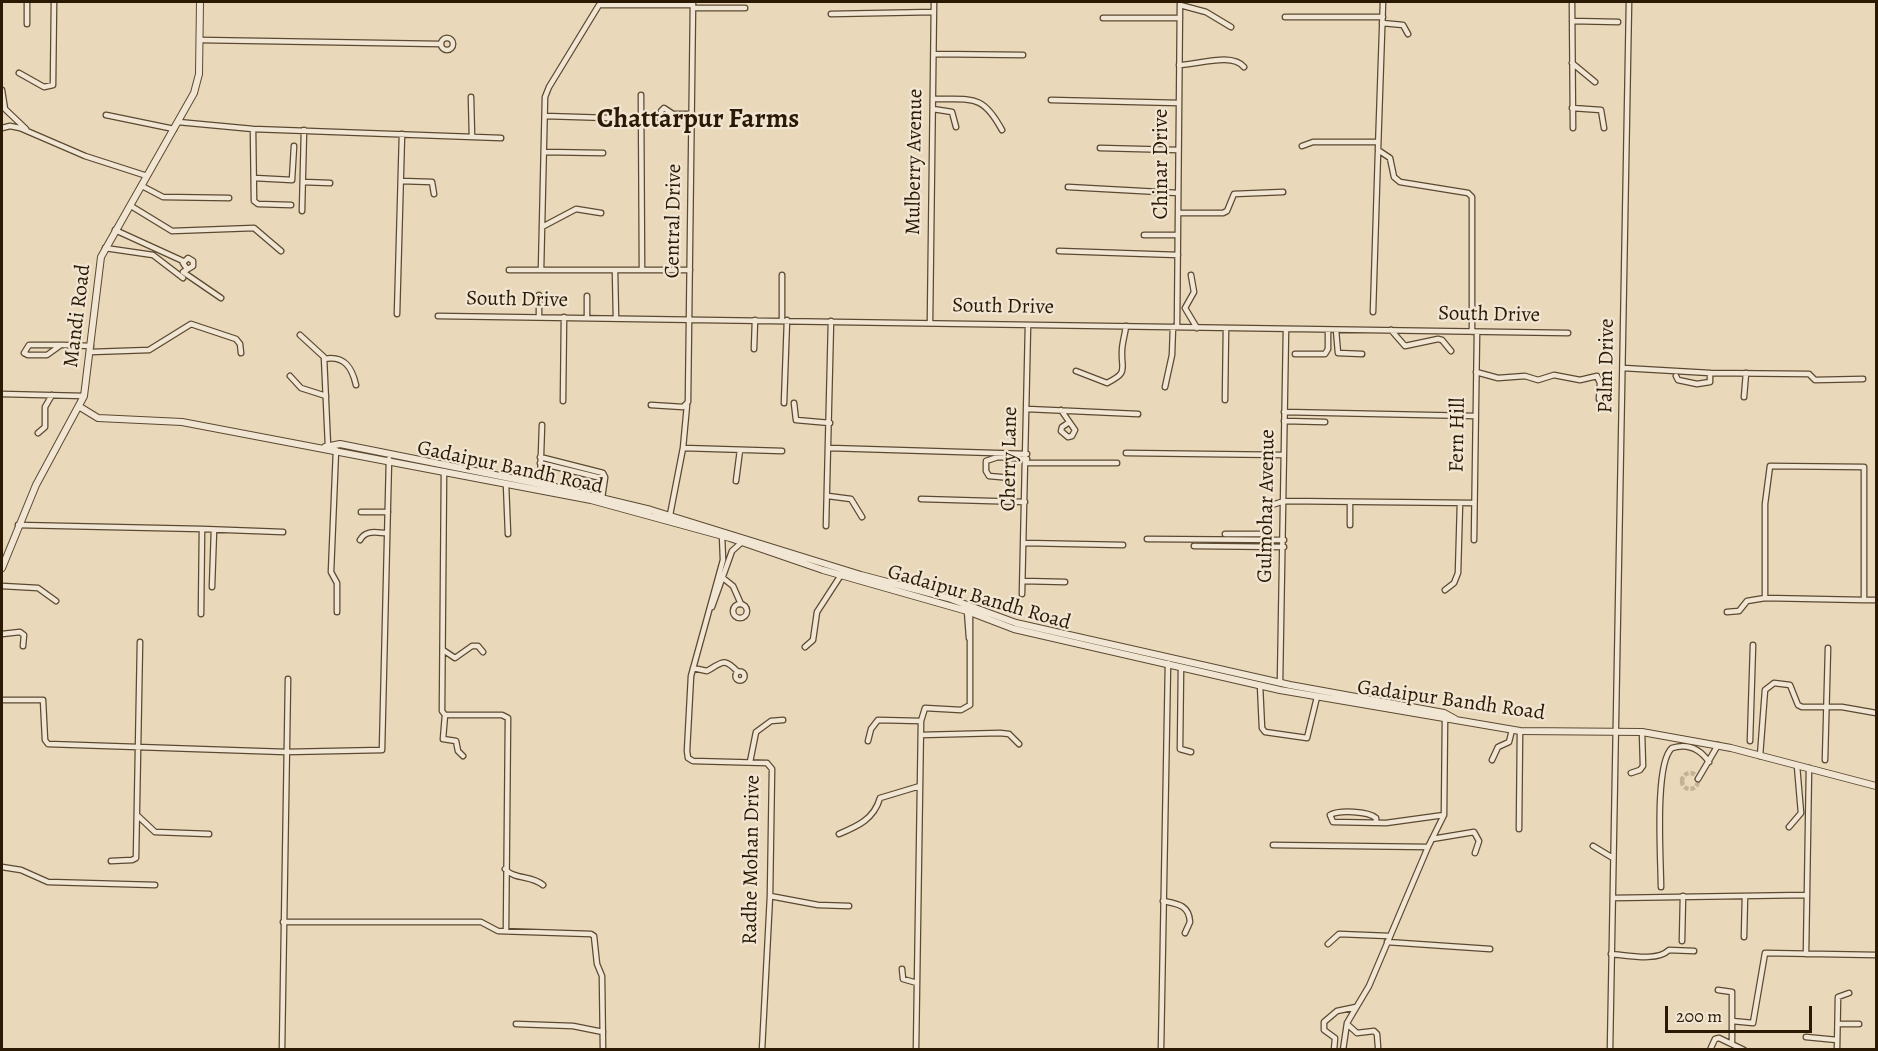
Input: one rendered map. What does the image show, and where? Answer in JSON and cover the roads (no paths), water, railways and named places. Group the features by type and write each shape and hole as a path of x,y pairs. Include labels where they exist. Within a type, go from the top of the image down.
{"street":[{"path":"27,2 27,24"},
{"path":"19,73 44,87 53,85 54,2"},
{"name":"Mandi Road","path":"2,568 18,525 84,396 91,349 98,268 105,249 197,85 200,2"},
{"name":"Mulberry Avenue","path":"930,322 934,2"},
{"path":"1373,312 1383,2"},
{"path":"1572,2 1573,128"},
{"name":"Palm Drive","path":"1610,1050 1629,2"},
{"path":"1180,3 1206,12 1231,27"},
{"name":"Chinar Drive","path":"1165,387 1175,327 1178,255 1180,3"},
{"path":"541,270 546,93 599,5 693,5 745,8"},
{"name":"Central Drive","path":"670,514 683,448 687,405 693,5"},
{"path":"831,14 934,12"},
{"path":"1285,17 1383,17"},
{"path":"1103,18 1180,18"},
{"path":"1572,21 1618,22"},
{"path":"1382,23 1403,25 1408,34"},
{"path":"200,40 441,44"},
{"path":"934,54 1023,55"},
{"path":"1179,65 1226,59 1239,62 1244,67"},
{"path":"1572,63 1595,82"},
{"path":"2,90 5,109 28,131"},
{"path":"641,95 642,270"},
{"path":"471,97 472,137"},
{"path":"933,99 979,102 989,108 1002,130"},
{"path":"1051,100 1179,103"},
{"path":"660,119 664,108 672,114 692,114"},
{"path":"1572,108 1601,110 1604,128"},
{"path":"933,109 952,112 956,127"},
{"path":"106,115 174,129"},
{"path":"545,116 641,119"},
{"path":"178,122 253,129 501,138"},
{"path":"2,128 10,126 28,131 85,156 147,176"},
{"path":"253,129 253,197 258,204 291,205"},
{"path":"302,212 304,130"},
{"path":"398,314 402,134"},
{"path":"1302,146 1313,142 1378,142"},
{"path":"254,178 292,180 294,146"},
{"path":"1100,148 1178,150"},
{"name":"Fern Hill","path":"1378,151 1390,158 1395,177 1400,182 1468,193 1472,197 1476,372 1473,540"},
{"path":"544,152 603,153"},
{"path":"401,181 432,182 434,194"},
{"path":"303,182 330,183"},
{"path":"142,186 163,197 229,198"},
{"path":"1068,188 1178,193"},
{"path":"1178,213 1223,213 1227,211 1234,194 1283,192"},
{"path":"130,206 172,231 254,228 281,251"},
{"path":"542,226 576,209 600,213"},
{"path":"115,230 183,261"},
{"path":"1144,235 1178,235"},
{"path":"105,249 153,255 183,278"},
{"path":"1059,251 1178,255"},
{"path":"183,261 188,258 193,261 193,266 183,272 221,298"},
{"path":"183,261 183,266 188,269"},
{"path":"509,270 690,270"},
{"path":"615,271 616,318"},
{"path":"782,275 784,404"},
{"path":"1191,275 1194,292 1185,308 1197,328"},
{"path":"539,296 539,317"},
{"path":"587,296 587,318"},
{"name":"South Drive","path":"438,316 1568,333"},
{"path":"563,401 564,317"},
{"path":"754,349 755,320"},
{"path":"826,526 831,321"},
{"path":"61,345 47,355 28,355 24,352 29,345 61,345 91,349 149,350 162,345 187,326 194,324 236,339 240,344 241,354"},
{"name":"Cherry Lane","path":"1022,594 1027,458 1028,325"},
{"path":"1076,371 1107,383 1121,374 1124,364 1122,351 1126,326"},
{"path":"1225,400 1226,328"},
{"name":"Gulmohar Avenue","path":"1280,683 1286,329"},
{"path":"1295,354 1325,354 1328,349 1328,330"},
{"path":"1336,330 1338,353 1362,354"},
{"path":"1391,330 1405,346 1438,339 1442,340 1451,351"},
{"path":"300,335 321,352 324,359 325,447 340,444 540,484 670,514 861,575 948,598 1016,623 1280,683 1444,713 1455,719"},
{"path":"324,359 336,358 348,364 356,385"},
{"path":"1623,368 1710,373 1809,374 1815,380 1863,379"},
{"path":"1476,372 1498,378 1525,376 1538,380 1554,375 1580,380 1597,376 1599,399"},
{"path":"1676,376 1678,380 1704,384 1710,382 1710,373"},
{"path":"1744,397 1746,373"},
{"path":"290,376 301,388 326,396"},
{"path":"2,394 84,396"},
{"path":"38,433 45,427 45,407 52,395"},
{"path":"795,403 796,420 830,423"},
{"path":"651,405 687,405"},
{"name":"Gadaipur Bandh Road","path":"80,407 98,417 167,419 389,459 591,500 722,535 841,575 969,611 1014,629 1260,685 1317,697 1520,731 1642,732 1718,746 1876,786"},
{"path":"1027,409 1138,414"},
{"path":"1061,410 1068,423"},
{"path":"1284,412 1475,416"},
{"path":"1284,421 1325,422"},
{"path":"540,484 542,425"},
{"path":"683,448 782,451"},
{"path":"829,448 1118,463"},
{"path":"336,450 331,572 337,582 337,612"},
{"path":"736,481 740,450"},
{"path":"1126,453 1284,455"},
{"path":"1011,478 989,476 985,469 986,461 998,457 1027,458"},
{"path":"2,700 44,700 47,744 286,752 384,749 389,459"},
{"path":"540,460 603,473 605,477 602,498"},
{"path":"1765,598 1765,504 1767,471 1770,466 1860,466 1866,472 1864,600"},
{"path":"444,471 442,707 445,715 443,739 456,741 458,751 463,756"},
{"path":"506,484 508,534"},
{"path":"828,496 851,500 862,517"},
{"path":"921,499 1025,502"},
{"path":"1225,534 1264,534 1267,528 1269,506 1284,501 1473,503"},
{"path":"1350,502 1350,525"},
{"path":"1445,590 1454,583 1458,573 1460,503"},
{"path":"361,512 388,512"},
{"path":"18,525 283,532"},
{"path":"201,614 202,529"},
{"path":"212,587 214,530"},
{"path":"360,540 369,532 387,533"},
{"name":"Radhe Mohan Drive","path":"722,535 723,560 693,668 687,751 688,758 701,762 767,763 772,770 770,896 762,1050"},
{"path":"1147,539 1284,540"},
{"path":"708,611 732,551 742,542"},
{"path":"1024,543 1123,545"},
{"path":"1194,546 1284,547"},
{"path":"804,647 813,640 817,612 841,575"},
{"path":"723,578 733,586 741,604"},
{"path":"1023,581 1065,582"},
{"path":"2,586 38,588 56,601"},
{"path":"1727,612 1739,611 1747,601 1765,598 1876,600"},
{"path":"916,1050 921,721 925,708 961,710 970,705 969,611"},
{"path":"2,634 20,632 24,635 23,646"},
{"path":"111,861 136,859 140,642"},
{"path":"1750,741 1754,645"},
{"path":"443,650 454,658 472,646 480,647 483,652"},
{"path":"1825,760 1828,648"},
{"path":"693,668 707,671 717,663 723,662 738,672"},
{"path":"1161,1050 1168,663"},
{"path":"1181,667 1179,749 1191,752"},
{"path":"282,1050 288,679"},
{"path":"1752,690 1765,690 1774,683 1787,683 1792,687 1798,705 1876,713"},
{"path":"1260,685 1262,728 1265,732 1307,738 1317,697"},
{"path":"1760,756 1765,690"},
{"path":"445,715 502,715 508,718 506,931"},
{"path":"1343,1050 1347,1024 1369,986 1444,815 1445,719"},
{"path":"750,762 756,732 771,721 783,720"},
{"path":"868,741 878,720 921,721"},
{"path":"1492,760 1498,747 1509,742 1512,730"},
{"path":"1519,829 1520,731"},
{"path":"1631,773 1640,770 1643,766 1642,732"},
{"path":"921,735 1000,733 1011,736 1019,744"},
{"path":"1698,779 1718,746"},
{"path":"1661,888 1661,789 1666,756 1672,748 1689,747 1700,751 1708,762"},
{"path":"1789,826 1801,813 1797,766"},
{"path":"1806,954 1809,768"},
{"path":"839,834 867,820 876,809 880,798 920,786"},
{"path":"1376,822 1372,814 1336,813 1330,816 1334,822 1376,822 1444,815"},
{"path":"138,816 155,832 209,834"},
{"path":"1432,839 1474,832 1479,841 1475,854"},
{"path":"1273,845 1428,847"},
{"path":"1593,846 1613,858"},
{"path":"2,867 18,869 48,882 155,885"},
{"path":"505,869 511,874 535,880 543,885"},
{"path":"1613,898 1806,895"},
{"path":"770,896 818,905 849,906"},
{"path":"1744,937 1745,896"},
{"path":"1682,941 1683,897"},
{"path":"1163,901 1179,904 1186,909 1190,922 1185,933"},
{"path":"283,922 481,922 494,930 592,934 598,969 602,976 603,1050"},
{"path":"1328,944 1339,934 1490,949"},
{"path":"1611,954 1648,956 1664,955 1669,950 1694,951"},
{"path":"1732,1021 1753,1023 1764,954 1876,955"},
{"path":"902,969 903,979 917,983"},
{"path":"1718,990 1732,992 1732,1043"},
{"path":"1837,1050 1838,997 1849,993"},
{"path":"1334,1050 1335,1038 1324,1030 1324,1022 1336,1011 1356,1007"},
{"path":"516,1024 573,1026 603,1032"},
{"path":"1347,1024 1357,1032 1374,1031 1377,1034 1378,1047"},
{"path":"1838,1024 1859,1024"},
{"path":"1806,1037 1837,1040"},
{"path":"1710,1050 1717,1038 1744,1050"}],"tunnel":[{"path":"1690,773 1696,775 1698,781 1696,787 1690,789 1684,787 1682,781 1684,775 1690,773"}],"district":[{"name":"Chattarpur Farms","path":"698,120"}]}
